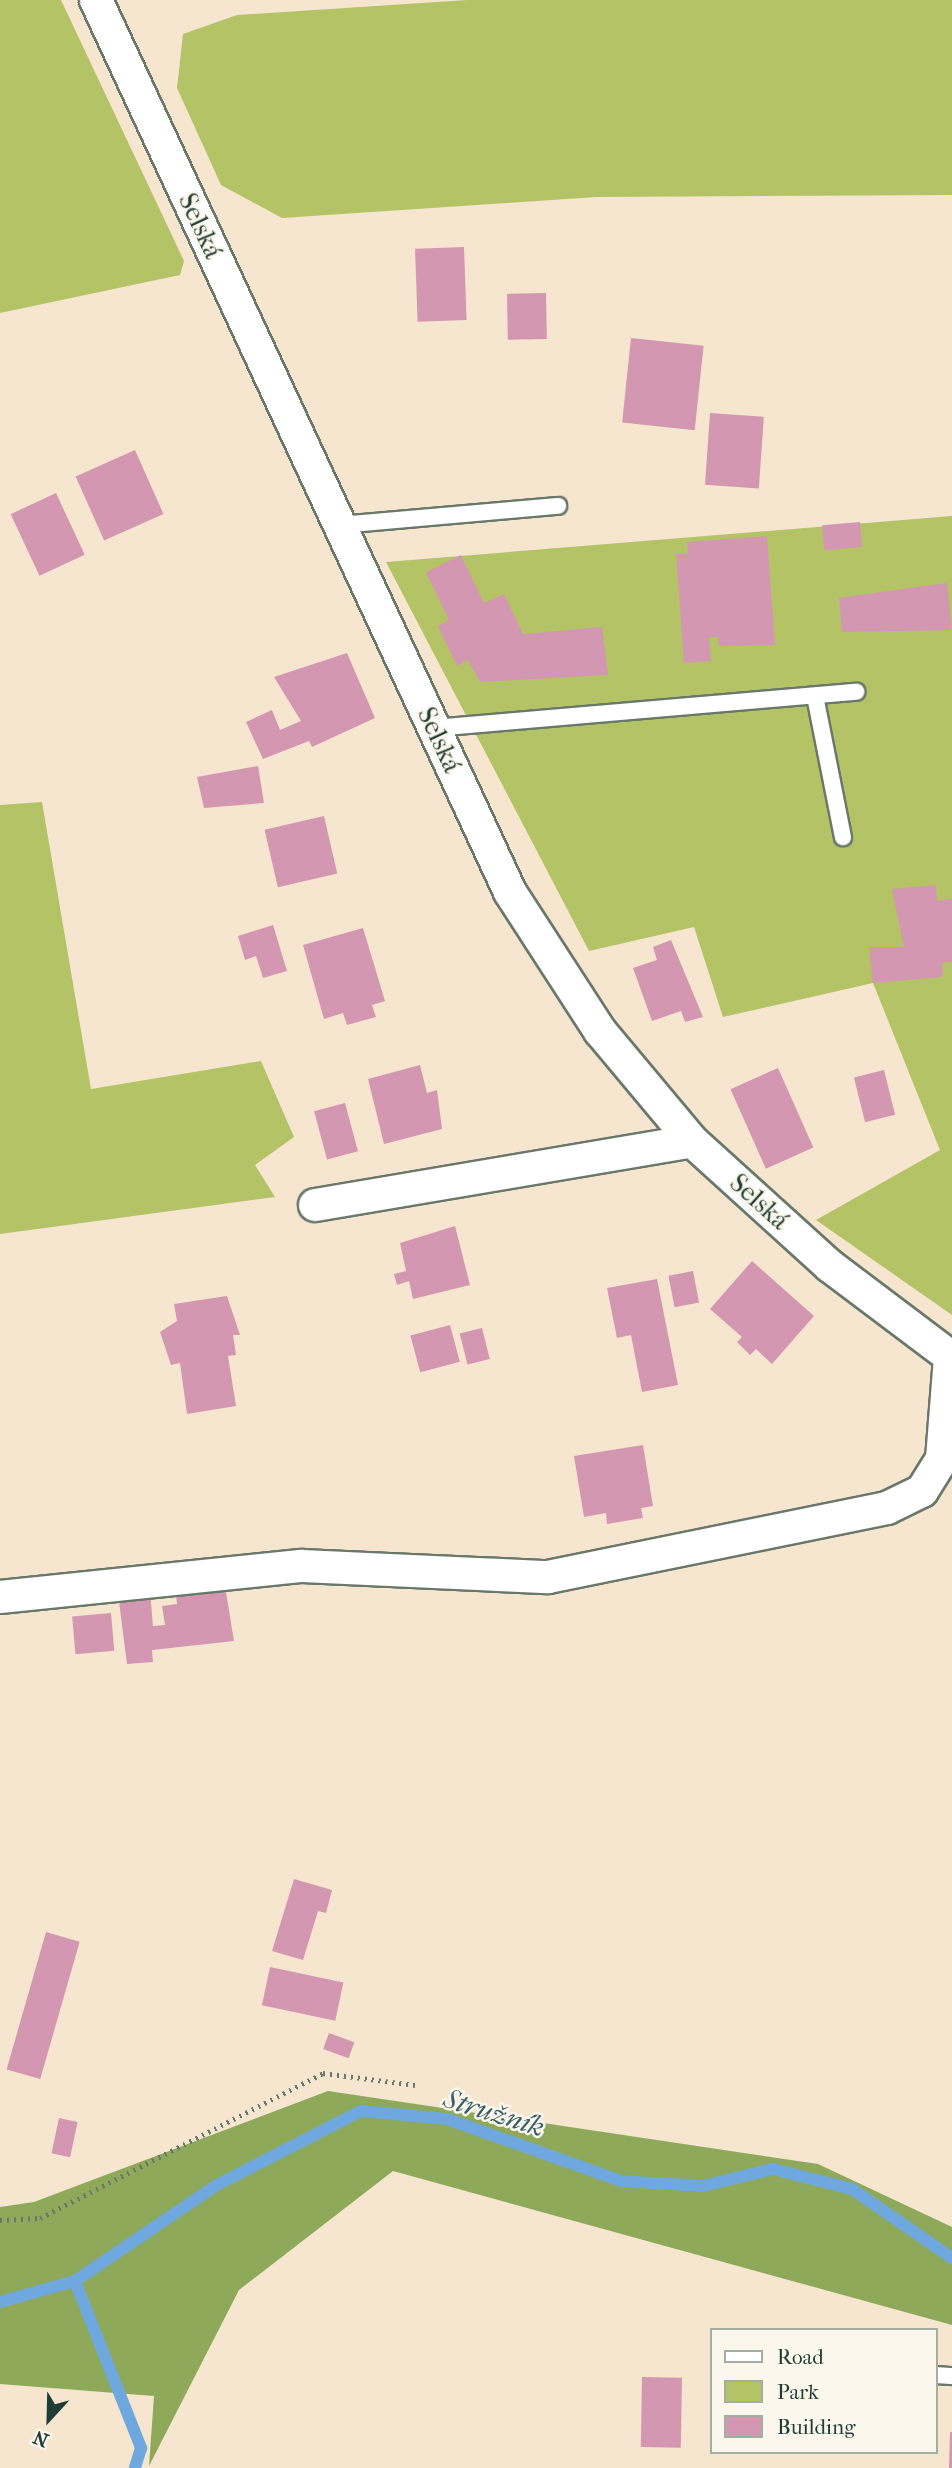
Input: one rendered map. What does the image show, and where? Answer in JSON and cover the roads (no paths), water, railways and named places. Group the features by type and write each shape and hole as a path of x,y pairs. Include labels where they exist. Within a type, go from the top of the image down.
{"street":[{"name":"Selská","path":"96,0 510,892 600,1031 692,1141 830,1266 951,1357"},
{"path":"314,1205 692,1141"},
{"path":"0,1597 302,1566 548,1577 887,1508 922,1491 942,1459 951,1357"}],"lane":[{"path":"339,525 558,506"},
{"path":"433,728 856,692"},
{"path":"815,696 843,837"}],"waterway":[{"name":"Stružník","path":"0,2302 75,2281 217,2185 361,2111 447,2119 621,2181 703,2186 773,2169 852,2189 952,2258"},
{"path":"75,2281 141,2448 135,2468"}]}
